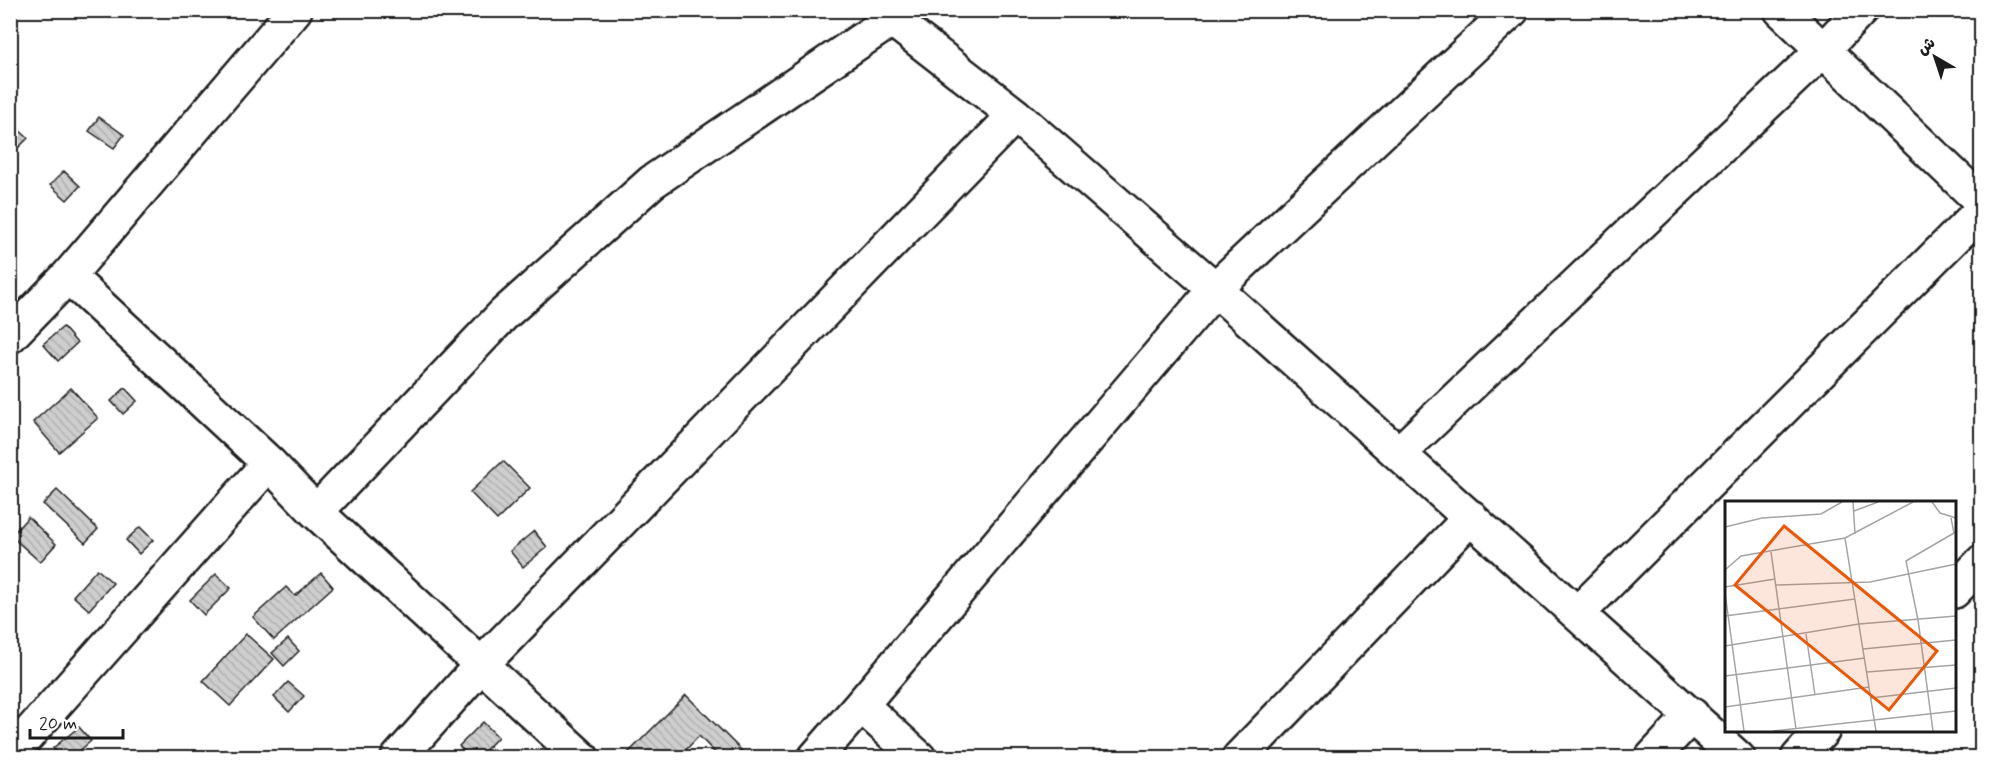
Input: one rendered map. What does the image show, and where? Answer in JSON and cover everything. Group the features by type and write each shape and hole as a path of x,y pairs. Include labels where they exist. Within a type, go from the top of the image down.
{"street":[{"path":"10,336 68,276 295,10"},
{"path":"815,758 1215,289 1512,10"},
{"path":"1781,10 1982,202"},
{"path":"1399,453 1822,51 1861,10"},
{"path":"316,512 503,315 652,183 891,14 1015,115 1215,289 1738,758"},
{"path":"398,758 481,665 1015,115"},
{"path":"1578,613 1982,210"},
{"path":"68,276 269,463 316,512 582,758"},
{"path":"10,755 269,463"},
{"path":"1239,758 1471,517"},
{"path":"1956,589 1982,562"},
{"path":"861,705 919,758"},
{"path":"1652,758 1692,715"},
{"path":"1798,758 1821,732"}],"building":[{"path":"99,117 124,135 114,148 89,131"},
{"path":"10,122 28,138 10,156"},
{"path":"64,171 80,186 67,200 50,185"},
{"path":"63,327 77,343 58,361 43,344"},
{"path":"71,388 98,418 59,452 33,422"},
{"path":"125,388 137,401 123,414 111,401"},
{"path":"503,461 530,488 497,520 470,492"},
{"path":"57,490 98,529 85,543 43,504"},
{"path":"28,517 56,544 40,562 11,536"},
{"path":"140,527 153,540 139,554 126,540"},
{"path":"534,531 547,547 523,567 510,551"},
{"path":"97,569 113,583 89,610 73,596"},
{"path":"321,573 333,587 274,640 253,617 286,587 295,596"},
{"path":"216,574 231,588 204,615 190,600"},
{"path":"246,634 274,659 230,706 203,681"},
{"path":"288,639 299,651 284,666 272,653"},
{"path":"288,682 304,696 289,712 274,697"},
{"path":"686,695 749,758 720,758 699,736 678,758 623,758"},
{"path":"483,722 498,737 478,758 471,758 459,746"},
{"path":"79,727 91,741 71,758 61,758 53,748"}]}
